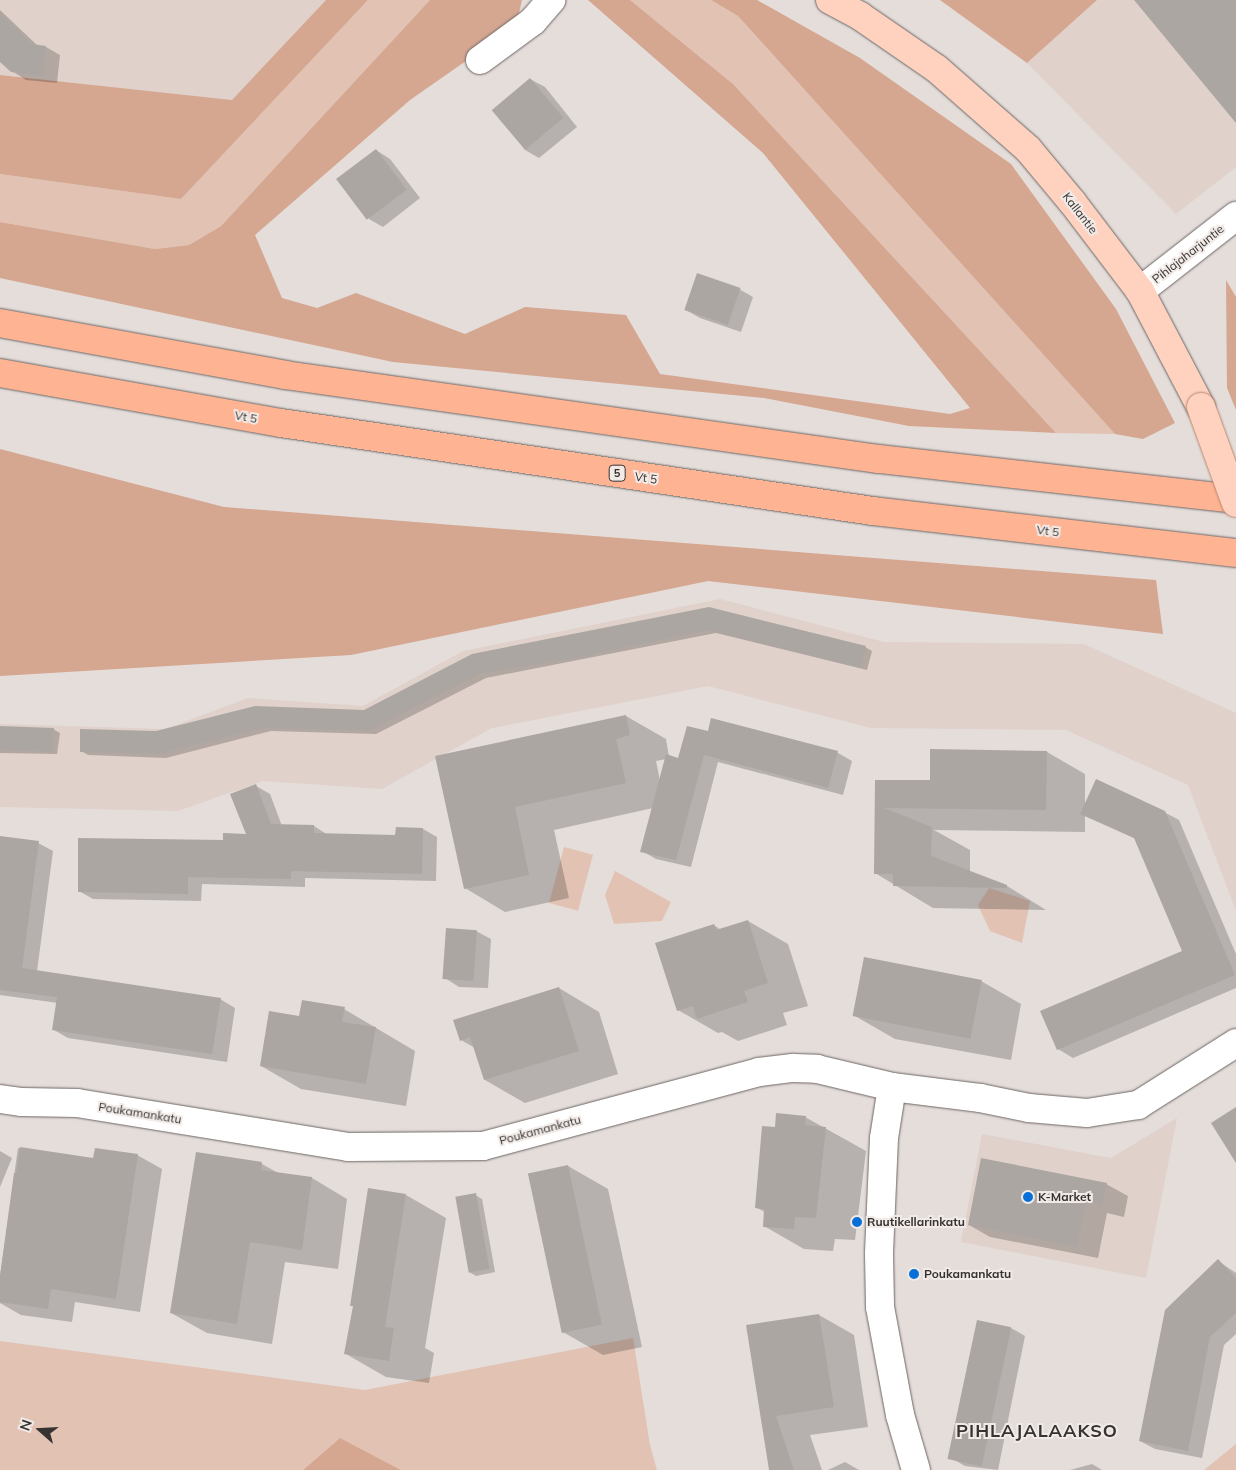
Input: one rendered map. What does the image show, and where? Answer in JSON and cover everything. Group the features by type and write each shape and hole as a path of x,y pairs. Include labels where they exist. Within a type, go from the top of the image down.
{"highway":[{"path":"0,323 285,375 879,459 1236,499"},
{"name":"Vt 5","path":"0,373 280,423 873,511 1236,553"}],"main road":[{"name":"Kallantie","path":"830,0 860,16 937,69 1028,149 1140,291 1201,407 1236,503"}],"street":[{"path":"480,60 533,21 551,0"},
{"name":"Pihlajaharjuntie","path":"1140,291 1236,216"},
{"name":"Poukamankatu","path":"0,1099 22,1102 77,1103 348,1148 483,1146 759,1072 793,1068 817,1069 892,1087 980,1098 1029,1108 1087,1114 1138,1105 1236,1043"},
{"path":"892,1087 884,1138 879,1254 880,1307 900,1415 916,1470"}],"shaded area":[{"path":"0,0 326,0 232,100 0,75"},
{"path":"326,0 368,0 181,199 0,174 0,75 232,100"},
{"path":"368,0 430,0 221,226 189,245 155,249 0,222 0,174 181,199"},
{"path":"430,0 522,0 516,26 410,100 255,235 282,298 317,308 356,293 465,334 525,307 626,315 660,374 950,414 970,408 763,153 588,0 630,0 733,84 1056,433 909,426 764,398 393,362 0,278 0,222 155,249 189,245 221,226"},
{"path":"630,0 711,0 738,16 1115,434 1056,433 733,84"},
{"path":"711,0 757,0 860,58 1011,164 1116,309 1175,423 1143,439 1115,434 738,16"},
{"path":"940,0 1097,0 1027,63"},
{"path":"1097,0 1236,0 1236,167 1176,214 1027,63"},
{"path":"1226,280 1236,297 1236,410 1227,388"},
{"path":"0,449 224,507 1156,580 1163,634 708,581 351,655 0,676"},
{"path":"720,599 884,642 1084,644 1236,713 1236,911 1188,785 1066,730 871,728 708,686 492,728 382,789 263,781 178,811 0,807 0,724 165,729 248,698 363,706 463,651"},
{"path":"564,847 593,855 578,911 549,903"},
{"path":"615,871 671,902 662,921 614,924 605,895"},
{"path":"989,888 1030,901 1022,943 990,931 978,905"},
{"path":"1177,1118 1146,1278 961,1242 982,1134 1111,1158"},
{"path":"633,1338 650,1445 657,1470 401,1470 340,1438 303,1470 0,1470 0,1341 365,1390"},
{"path":"340,1438 401,1470 303,1470"},
{"path":"1236,1444 1236,1470 1204,1470"}],"building":[{"path":"1134,0 1236,0 1236,123"},
{"path":"0,13 32,44 46,46 43,76 11,72 0,62"},
{"path":"530,78 563,118 525,150 492,110"},
{"path":"376,149 407,190 367,220 336,179"},
{"path":"697,273 740,288 728,325 684,310"},
{"path":"709,607 866,646 860,668 708,630 580,657 479,674 369,731 264,728 159,754 80,752 80,729 156,731 255,706 364,710 472,654"},
{"path":"626,715 630,735 616,739 626,783 515,807 529,875 464,889 435,756"},
{"path":"711,718 838,751 828,788 704,755 676,860 640,852 666,754 678,758 687,726 708,731"},
{"path":"0,726 54,728 53,752 0,750"},
{"path":"930,749 1047,751 1046,810 884,808 932,827 931,856 1007,885 1007,888 893,886 893,874 874,874 875,780 930,780"},
{"path":"1096,779 1165,811 1235,975 1057,1050 1040,1011 1182,951 1134,838 1080,814"},
{"path":"256,784 271,824 314,825 314,833 395,835 396,827 423,828 422,874 291,871 291,879 188,877 188,894 78,892 78,838 223,840 223,833 246,834 230,794"},
{"path":"0,836 39,841 22,968 221,998 212,1054 52,1030 57,997 0,990"},
{"path":"748,920 768,983 744,991 748,1002 697,1019 693,1006 677,1011 655,943 714,924 716,930"},
{"path":"446,928 477,930 473,981 442,979"},
{"path":"864,957 982,980 970,1039 853,1016"},
{"path":"559,987 579,1051 484,1080 470,1037 460,1041 453,1020"},
{"path":"302,1000 345,1007 342,1022 376,1027 366,1084 260,1066 269,1011 299,1016"},
{"path":"1236,1107 1236,1163 1211,1123"},
{"path":"776,1113 806,1116 805,1125 826,1127 816,1218 795,1217 794,1229 763,1227 764,1209 755,1208 762,1126 775,1127"},
{"path":"20,1147 93,1158 95,1148 138,1154 116,1299 51,1289 48,1309 0,1302 0,1276 14,1173 16,1173"},
{"path":"196,1152 262,1162 261,1170 312,1177 302,1250 250,1242 237,1324 170,1313"},
{"path":"981,1158 1107,1183 1102,1205 1086,1202 1077,1247 968,1225"},
{"path":"568,1165 602,1324 562,1333 528,1174"},
{"path":"368,1188 406,1194 385,1327 394,1328 389,1361 344,1354 353,1306 350,1306"},
{"path":"476,1193 489,1269 469,1272 455,1197"},
{"path":"1218,1259 1236,1278 1236,1313 1210,1337 1188,1451 1139,1441 1165,1310"},
{"path":"819,1314 834,1407 776,1416 794,1470 769,1470 746,1325"},
{"path":"977,1320 1011,1327 982,1466 947,1459"}],"place":[{"name":"K-Market","path":"1028,1197"},
{"name":"Ruutikellarinkatu","path":"857,1222"},
{"name":"Poukamankatu","path":"914,1274"}],"district":[{"name":"PIHLAJALAAKSO","path":"1037,1431"}]}
